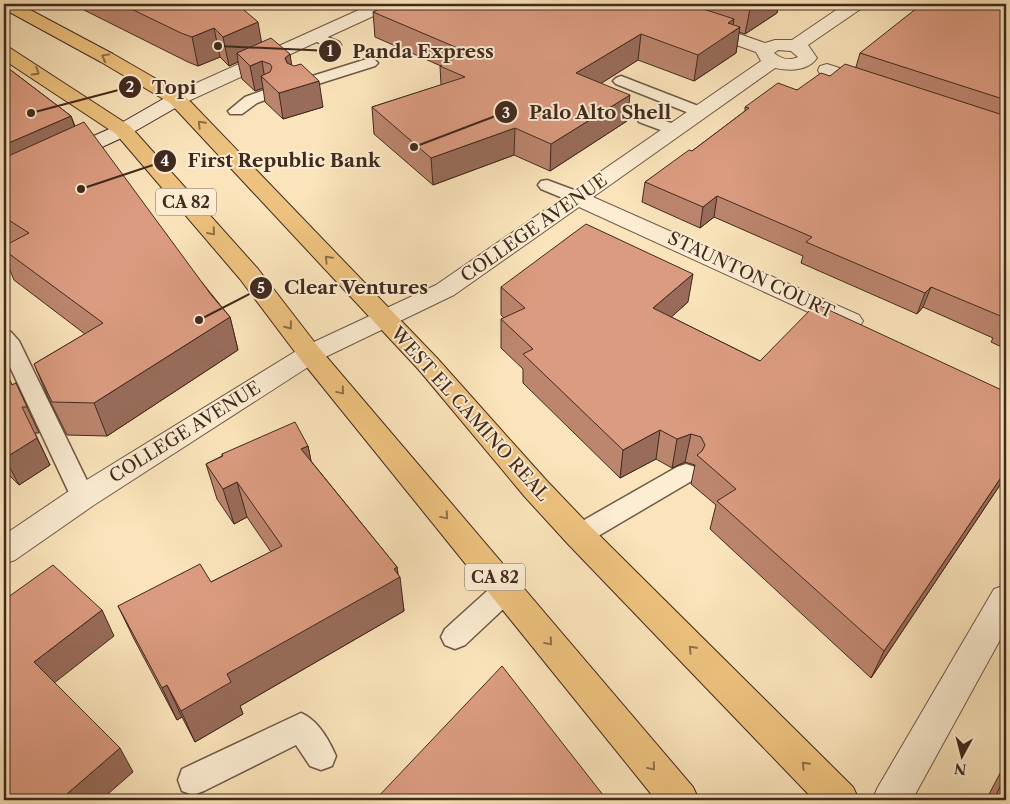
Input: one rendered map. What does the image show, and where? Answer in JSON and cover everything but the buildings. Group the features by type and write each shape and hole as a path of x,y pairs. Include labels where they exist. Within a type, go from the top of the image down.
{"main road":[{"name":"WEST EL CAMINO REAL","path":"7,4 99,53 177,99 428,364 536,489 579,535 840,800"},
{"name":"CA 82","path":"4,52 74,96 123,130 249,274 310,354 680,800"}],"street":[{"path":"4,184 123,130 177,99 385,4"},
{"path":"638,4 770,55 782,45 795,46 856,4"},
{"name":"COLLEGE AVENUE","path":"4,551 83,497 310,354 445,290 700,112 770,55"},
{"path":"827,70 884,89"},
{"name":"STAUNTON COURT","path":"576,197 872,331"},
{"path":"891,800 1006,599"}],"lane":[{"path":"316,36 334,45"},
{"path":"299,85 370,63"},
{"path":"621,81 700,112"},
{"path":"236,111 251,100 266,94"},
{"path":"645,119 674,130"},
{"path":"547,185 576,197"},
{"path":"4,338 8,341 83,497"},
{"path":"579,535 686,473"},
{"path":"455,637 506,590"},
{"path":"193,780 301,727 321,756"}],"place":[{"name":"Panda Express","path":"218,46"},
{"name":"Topi","path":"31,113"},
{"name":"Palo Alto Shell","path":"414,147"},
{"name":"First Republic Bank","path":"81,189"},
{"name":"Clear Ventures","path":"199,320"}]}
